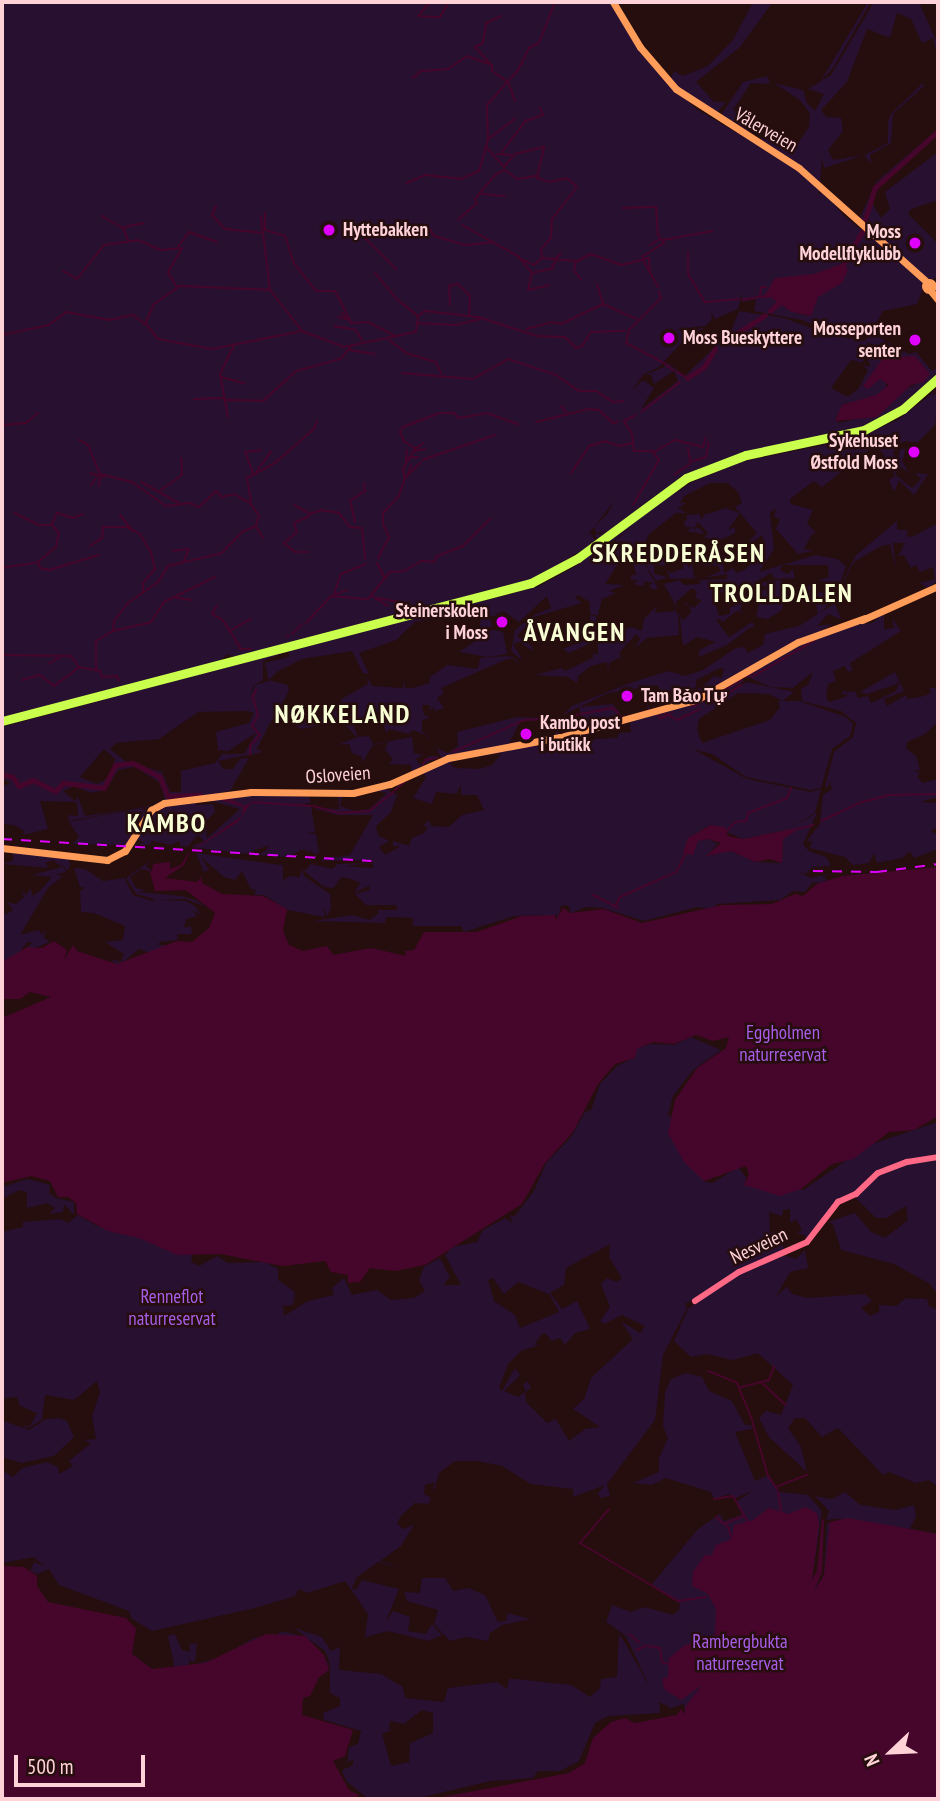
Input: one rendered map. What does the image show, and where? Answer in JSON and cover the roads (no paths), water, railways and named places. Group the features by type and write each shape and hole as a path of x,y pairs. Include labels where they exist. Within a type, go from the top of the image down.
{"highway":[{"path":"794,448 873,426 906,407 938,378"},
{"path":"2,723 531,583 578,558 643,510 718,464 870,432 927,396 938,386"}],"main road":[{"name":"Vålerveien","path":"613,2 658,70 688,100 791,162 867,233 918,274 938,297"},
{"name":"Osloveien","path":"2,848 112,859 128,848 149,812 157,807 225,794 353,793 390,784 448,758 562,738 698,699 793,644 828,629 865,618 938,586"},
{"name":"Nesveien","path":"695,1301 739,1272 807,1242 838,1202 878,1173 906,1162 938,1157"}],"waterway":[{"path":"430,2 418,16 440,17 449,2"},
{"path":"488,139 487,105 518,70 529,48 539,43 555,2"},
{"path":"490,64 475,47 483,43 486,23 501,16"},
{"path":"413,78 421,71 448,69 467,56 492,65 492,71 508,82 515,101"},
{"path":"502,152 525,121 543,115 540,108"},
{"path":"407,183 425,175 461,179 479,171 488,139 515,119"},
{"path":"864,223 875,188 938,131"},
{"path":"487,148 504,167 515,154 544,147 537,178 550,182 567,178 577,187 552,219 551,238 541,249 542,258"},
{"path":"497,154 511,155"},
{"path":"458,220 477,203 475,199 496,174 505,170 517,179 536,176"},
{"path":"482,194 505,196"},
{"path":"216,206 212,215 225,229 262,233"},
{"path":"623,208 656,207 658,235 664,243 642,257"},
{"path":"265,213 265,230 285,236 294,263 316,291 335,291 351,323 368,322 396,336"},
{"path":"102,216 123,228 128,240"},
{"path":"261,216 270,290"},
{"path":"125,227 144,223"},
{"path":"462,225 518,256 532,273 553,268"},
{"path":"429,228 434,236 466,245 493,242"},
{"path":"663,240 712,231"},
{"path":"178,247 189,232 217,242"},
{"path":"844,263 862,232"},
{"path":"363,236 396,269"},
{"path":"650,245 660,239"},
{"path":"63,271 77,279 104,245 138,240 160,250 182,248 168,272 176,286"},
{"path":"688,252 688,274 705,302 739,299"},
{"path":"553,260 561,254"},
{"path":"523,260 534,265 542,258 577,261 591,254 622,265 649,258 650,273"},
{"path":"643,260 658,287"},
{"path":"552,266 556,261"},
{"path":"574,270 576,261"},
{"path":"575,272 581,279"},
{"path":"375,273 398,300 418,316"},
{"path":"532,273 528,290 549,285"},
{"path":"450,305 449,286 458,284 470,296 469,314"},
{"path":"597,284 603,304 636,319"},
{"path":"2,335 49,325 66,312 109,320 133,315 145,324 154,304 180,286 270,290 302,331 344,347 415,332"},
{"path":"760,295 761,287 766,287"},
{"path":"645,314 661,298 659,291"},
{"path":"742,300 765,296"},
{"path":"770,311 780,302"},
{"path":"526,329 552,322 561,324 603,304"},
{"path":"416,331 418,316 425,311 478,317 537,336 565,337 576,348 582,346 591,332 625,331"},
{"path":"342,313 348,320"},
{"path":"727,340 765,315"},
{"path":"643,316 629,330 626,343 664,363"},
{"path":"338,317 349,320"},
{"path":"419,323 456,325 480,319"},
{"path":"146,324 158,339 212,349 302,331"},
{"path":"334,326 356,330 362,340"},
{"path":"389,340 406,353 436,362 441,373"},
{"path":"228,417 220,374 235,343"},
{"path":"224,400 263,401 296,371 340,359 350,348"},
{"path":"687,378 704,367 715,349"},
{"path":"349,350 375,354"},
{"path":"402,373 473,379 508,359 556,375 579,391 596,391 613,402 623,401"},
{"path":"665,364 673,370"},
{"path":"676,371 687,378"},
{"path":"221,377 244,383"},
{"path":"641,412 680,382"},
{"path":"194,399 223,398"},
{"path":"561,406 566,412"},
{"path":"536,422 588,409 599,410 613,423 618,421"},
{"path":"2,425 26,423 38,413"},
{"path":"383,522 383,513 399,496 405,478 403,469 415,448 404,441 400,432 403,427 439,413 454,413 459,418 487,413 518,424"},
{"path":"633,505 659,460 652,451 634,451 632,434 624,421 636,415"},
{"path":"251,501 247,478 275,463 314,429 317,421"},
{"path":"422,460 495,435"},
{"path":"654,452 675,440 703,447 706,437"},
{"path":"79,440 88,445 100,474 132,482 166,506 190,503 199,507 216,491 222,497 234,494 250,503 259,516 256,526 242,532 222,553 168,566 158,582 128,603 114,621 113,631 96,641 96,670"},
{"path":"571,473 589,446 605,441 619,446 633,443"},
{"path":"690,462 706,457 709,442"},
{"path":"415,449 423,443"},
{"path":"688,448 690,461"},
{"path":"414,451 425,449"},
{"path":"253,473 245,452 261,450"},
{"path":"406,461 407,450"},
{"path":"257,471 271,452"},
{"path":"409,457 418,457"},
{"path":"161,490 182,475 181,458"},
{"path":"406,477 420,463"},
{"path":"674,475 690,464"},
{"path":"408,474 411,466"},
{"path":"90,473 104,477"},
{"path":"91,485 96,478"},
{"path":"99,486 100,478"},
{"path":"141,482 179,503"},
{"path":"355,522 350,501 365,491 364,483"},
{"path":"294,505 310,514 321,510 339,513 350,527 362,528 365,559"},
{"path":"2,568 38,562 56,547 59,533 52,525 39,525 14,513"},
{"path":"52,524 57,513 73,518 83,514"},
{"path":"120,515 133,531"},
{"path":"308,552 295,552 284,543 297,532 294,523 309,516"},
{"path":"306,623 331,596 368,599 390,572 404,571 421,561 434,562 437,556 463,546 490,519"},
{"path":"378,558 389,537 383,524"},
{"path":"90,546 102,538 103,527 127,527 140,534 151,552 155,569 143,583 143,591"},
{"path":"257,528 263,538"},
{"path":"173,551 189,549 184,561"},
{"path":"38,562 40,568 49,570 99,555"},
{"path":"377,563 384,577"},
{"path":"334,594 341,574 366,564"},
{"path":"113,631 151,622 164,602 215,577"},
{"path":"336,594 347,590"},
{"path":"371,595 388,606"},
{"path":"176,598 192,600"},
{"path":"377,598 400,602"},
{"path":"217,605 212,614 223,620 240,647"},
{"path":"229,631 251,619"},
{"path":"292,634 302,624"},
{"path":"752,677 815,640"},
{"path":"240,649 251,649"},
{"path":"2,655 71,656 79,667"},
{"path":"48,664 59,658"},
{"path":"22,680 40,675 54,686 79,667 100,671 102,677 117,676 119,681"},
{"path":"746,677 758,669"},
{"path":"677,708 709,699 742,680"},
{"path":"713,702 741,685"},
{"path":"250,755 250,746 260,735 252,726 258,715 253,697 256,690"},
{"path":"691,706 698,705"},
{"path":"581,714 613,708 622,717"},
{"path":"663,712 677,720 700,709"},
{"path":"573,716 579,714"},
{"path":"657,714 661,718 671,714"},
{"path":"526,720 546,719"},
{"path":"453,752 524,720"},
{"path":"425,760 437,758"},
{"path":"65,783 104,788 115,765 133,763 160,777 168,796 200,795"},
{"path":"2,774 13,777 19,786 33,780 56,791 63,783"},
{"path":"395,790 404,782"},
{"path":"727,831 735,822 746,821 748,813 787,798 791,788"},
{"path":"313,806 339,813 369,811 393,792"},
{"path":"821,821 859,803 888,795 938,794"},
{"path":"252,802 311,806"},
{"path":"793,830 813,825"},
{"path":"615,907 620,897 676,872 686,853"},
{"path":"593,895 619,908"},
{"path":"741,1387 769,1380 774,1366"},
{"path":"708,1371 737,1383 753,1422"},
{"path":"761,1382 786,1405"},
{"path":"753,1424 768,1476 777,1489"},
{"path":"778,1486 807,1475"},
{"path":"778,1492 781,1511"},
{"path":"714,1499 733,1496 748,1522"},
{"path":"609,1509 580,1543 678,1601 706,1597"},
{"path":"726,1523 743,1516"},
{"path":"716,1517 728,1527 732,1539"},
{"path":"629,1634 639,1642"},
{"path":"637,1650 645,1646"},
{"path":"647,1646 660,1648 662,1662 668,1664"}],"railway":[{"path":"2,839 371,861"},
{"path":"813,871 877,872 938,864"}],"place":[{"name":"Hyttebakken","path":"329,230"},
{"name":"Moss Modellflyklubb","path":"915,243"},
{"name":"Moss Bueskyttere","path":"669,338"},
{"name":"Mosseporten senter","path":"915,340"},
{"name":"Sykehuset Østfold Moss","path":"914,452"},
{"name":"Steinerskolen i Moss","path":"502,622"},
{"name":"Tam Bảo Tự","path":"627,696"},
{"name":"Kambo post i butikk","path":"526,734"}],"district":[{"name":"SKREDDERÅSEN","path":"679,553"},
{"name":"TROLLDALEN","path":"782,593"},
{"name":"ÅVANGEN","path":"575,632"},
{"name":"NØKKELAND","path":"343,714"},
{"name":"KAMBO","path":"167,823"}],"park label":[{"name":"Eggholmen naturreservat","path":"783,1044"},
{"name":"Renneflot naturreservat","path":"172,1308"},
{"name":"Rambergbukta naturreservat","path":"740,1653"}]}
